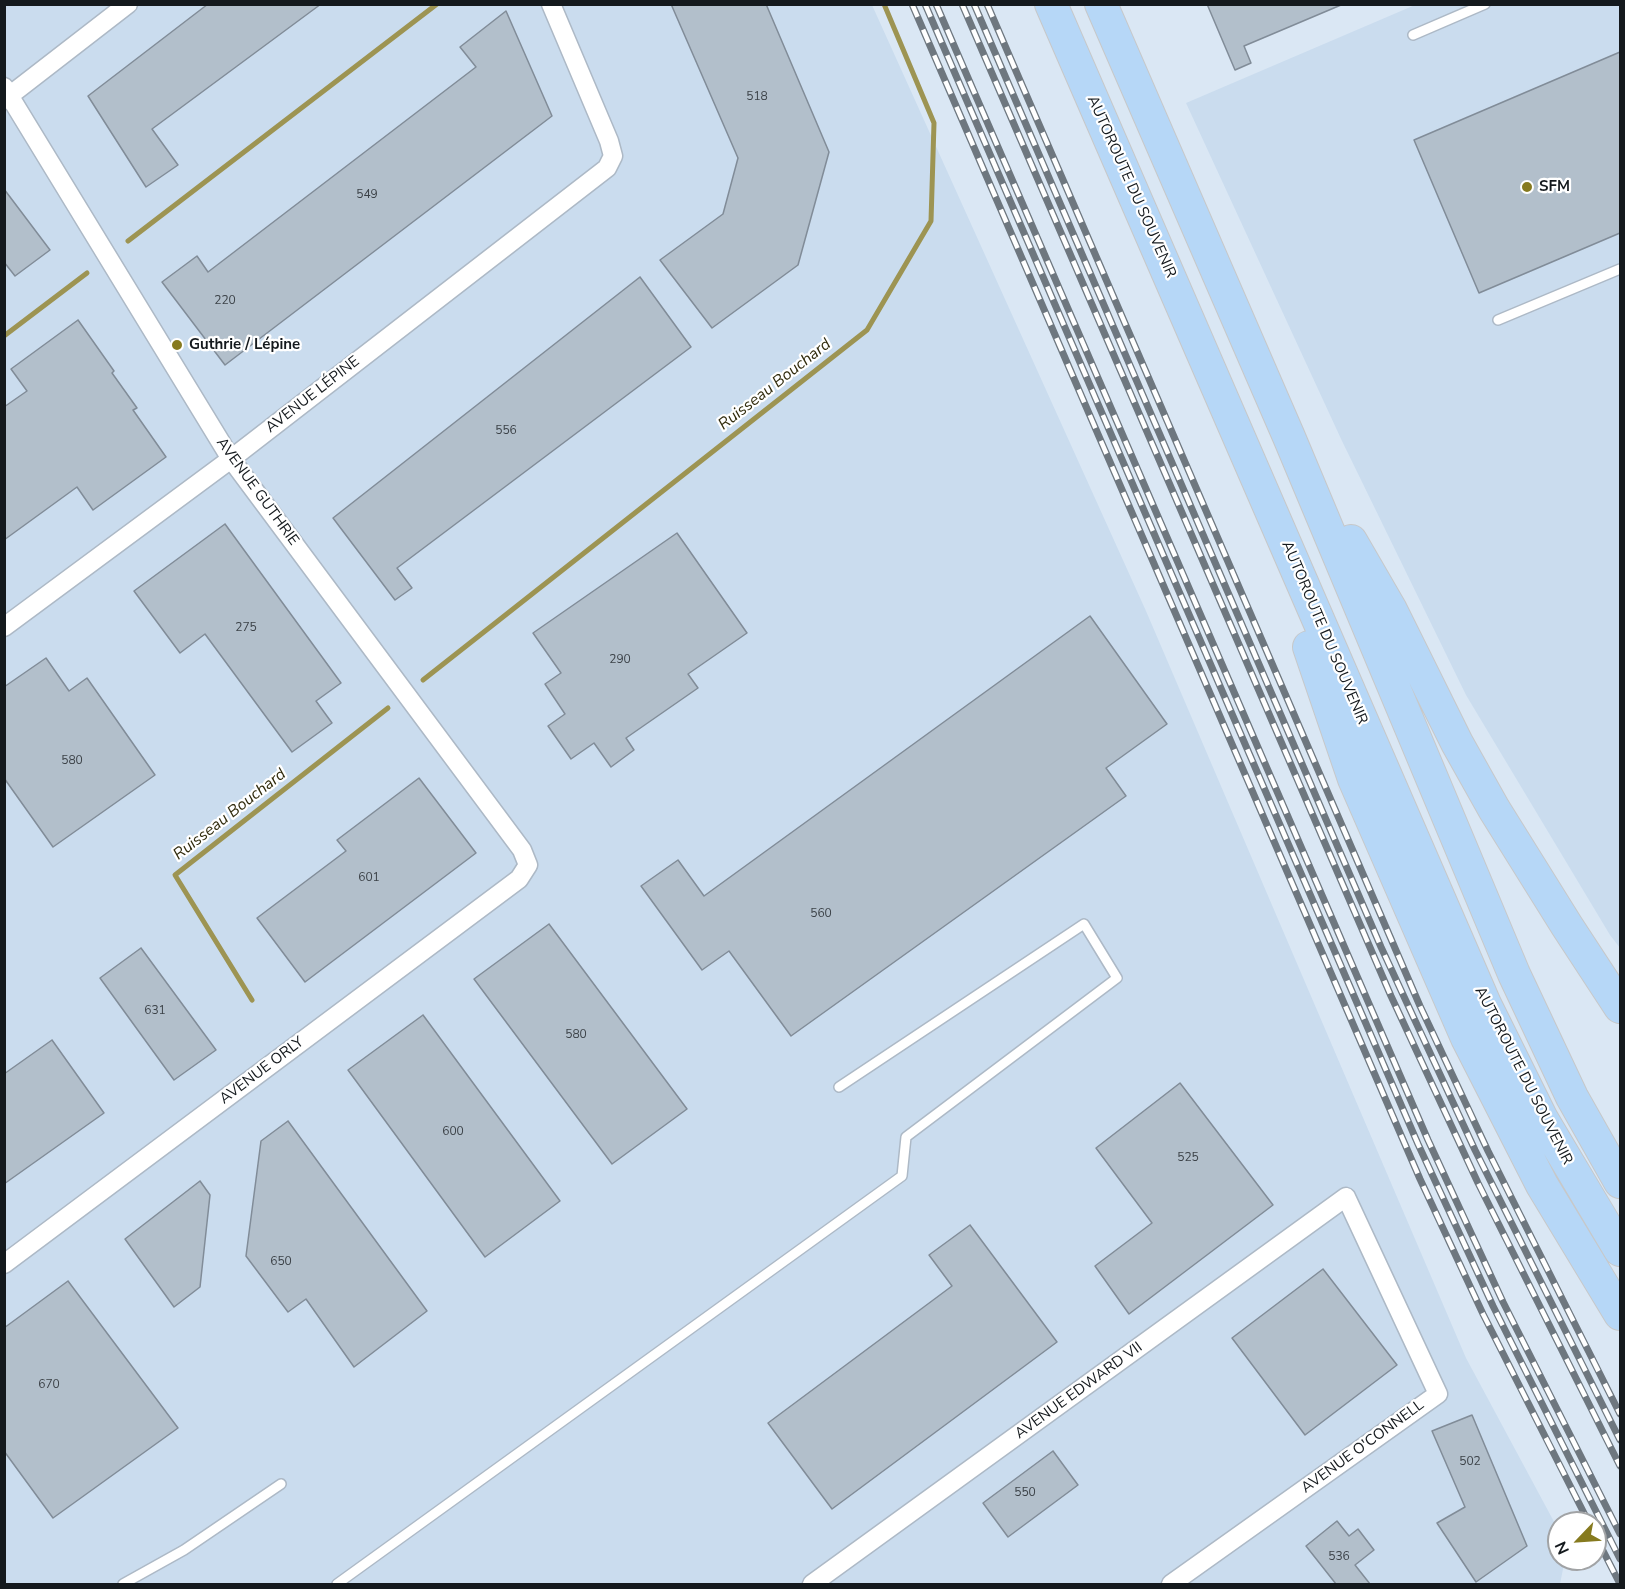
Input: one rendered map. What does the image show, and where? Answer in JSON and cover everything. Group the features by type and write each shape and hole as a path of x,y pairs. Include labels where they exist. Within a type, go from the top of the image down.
{"highway":[{"name":"AUTOROUTE DU SOUVENIR","path":"1051,4 1485,1004 1542,1119 1620,1250"},
{"path":"1101,4 1290,437 1523,994 1572,1097 1620,1182"},
{"path":"1235,424 1354,779 1442,983 1518,1140 1560,1216 1620,1314"},
{"path":"1290,437 1391,610 1457,743 1494,809 1620,1007"}],"street":[{"path":"6,94 128,4"},
{"name":"AVENUE LÉPINE","path":"4,627 231,459 607,168 612,156 609,141 551,4"},
{"name":"AVENUE GUTHRIE","path":"6,94 231,459 522,850 528,865 519,879"},
{"name":"AVENUE ORLY","path":"4,1264 519,879"},
{"name":"AVENUE EDWARD VII","path":"812,1584 1346,1197"},
{"name":"AVENUE O'CONNELL","path":"1171,1584 1438,1394 1346,1197"}],"lane":[{"path":"1413,36 1485,4"},
{"path":"1498,320 1620,269"},
{"path":"338,1584 902,1176 906,1137 1117,978 1084,924 839,1087"},
{"path":"127,1583 184,1550 281,1484"}],"shaded area":[{"path":"5,5 872,5 1146,611 1466,1358 1548,1511 1547,1571 1563,1571 1560,1584 5,1584"},
{"path":"1415,5 1620,5 1620,948 1466,695 1342,441 1186,103"}],"building":[{"path":"208,4 321,4 152,129 178,165 146,187 88,96"},
{"path":"671,4 766,4 829,152 798,265 712,328 660,260 723,214 738,158"},
{"path":"1207,4 1341,5 1244,46 1251,63 1235,70"},
{"path":"506,11 552,116 225,365 162,282 197,256 208,272 476,67 460,47"},
{"name":"SFM","path":"1620,52 1620,233 1479,293 1414,140"},
{"path":"4,189 50,250 15,276 4,262"},
{"path":"640,277 691,347 397,568 412,588 395,600 333,518"},
{"path":"78,320 114,371 112,373 137,408 133,410 166,457 93,510 77,487 4,540 4,407 27,391 11,369"},
{"path":"225,524 341,683 316,701 332,723 292,752 205,634 180,653 134,591"},
{"path":"677,533 747,633 688,674 698,688 626,738 634,750 611,767 594,743 571,759 548,726 565,714 545,684 561,673 533,633"},
{"path":"1090,616 1167,724 1106,768 1126,796 791,1036 729,951 702,970 641,886 678,860 704,896"},
{"path":"46,658 69,691 87,678 155,775 53,847 4,778 4,687"},
{"path":"419,778 476,853 305,982 257,918 346,851 337,840"},
{"path":"549,924 687,1109 612,1164 474,979"},
{"path":"141,948 216,1050 174,1080 100,978"},
{"path":"423,1015 560,1201 485,1257 348,1070"},
{"path":"52,1040 104,1113 4,1184 4,1074"},
{"path":"1180,1083 1273,1205 1129,1314 1095,1266 1152,1223 1096,1148"},
{"path":"288,1121 427,1311 354,1367 306,1299 288,1312 246,1256 261,1141"},
{"path":"200,1181 210,1195 200,1287 174,1307 125,1239"},
{"path":"970,1225 1057,1342 832,1509 768,1423 952,1286 929,1255"},
{"path":"1323,1269 1397,1365 1305,1435 1232,1338"},
{"path":"68,1281 178,1428 53,1518 4,1451 4,1328"},
{"path":"1472,1415 1527,1546 1476,1582 1437,1523 1465,1507 1432,1431"},
{"path":"1053,1451 1078,1485 1008,1537 983,1503"},
{"path":"1337,1521 1349,1536 1358,1529 1374,1550 1355,1565 1370,1584 1336,1584 1306,1546"}],"waterway":[{"path":"128,241 437,4"},
{"name":"Ruisseau Bouchard","path":"423,680 867,330 931,221 934,123 884,4"},
{"path":"4,336 87,273"},
{"name":"Ruisseau Bouchard","path":"252,1000 175,875 388,708"}],"railway":[{"path":"912,4 1420,1179 1483,1314 1583,1511"},
{"path":"925,4 1418,1144 1493,1306 1620,1559"},
{"path":"936,4 1428,1140 1503,1302 1620,1534"},
{"path":"962,4 1391,996 1478,1183 1620,1466"},
{"path":"974,4 1381,947 1475,1150 1620,1440"},
{"path":"987,4 1420,1006 1488,1151 1620,1414"},
{"path":"1607,1559 1620,1584"}],"place":[{"name":"SFM","path":"1527,187"},
{"name":"Guthrie / Lépine","path":"177,345"}]}
